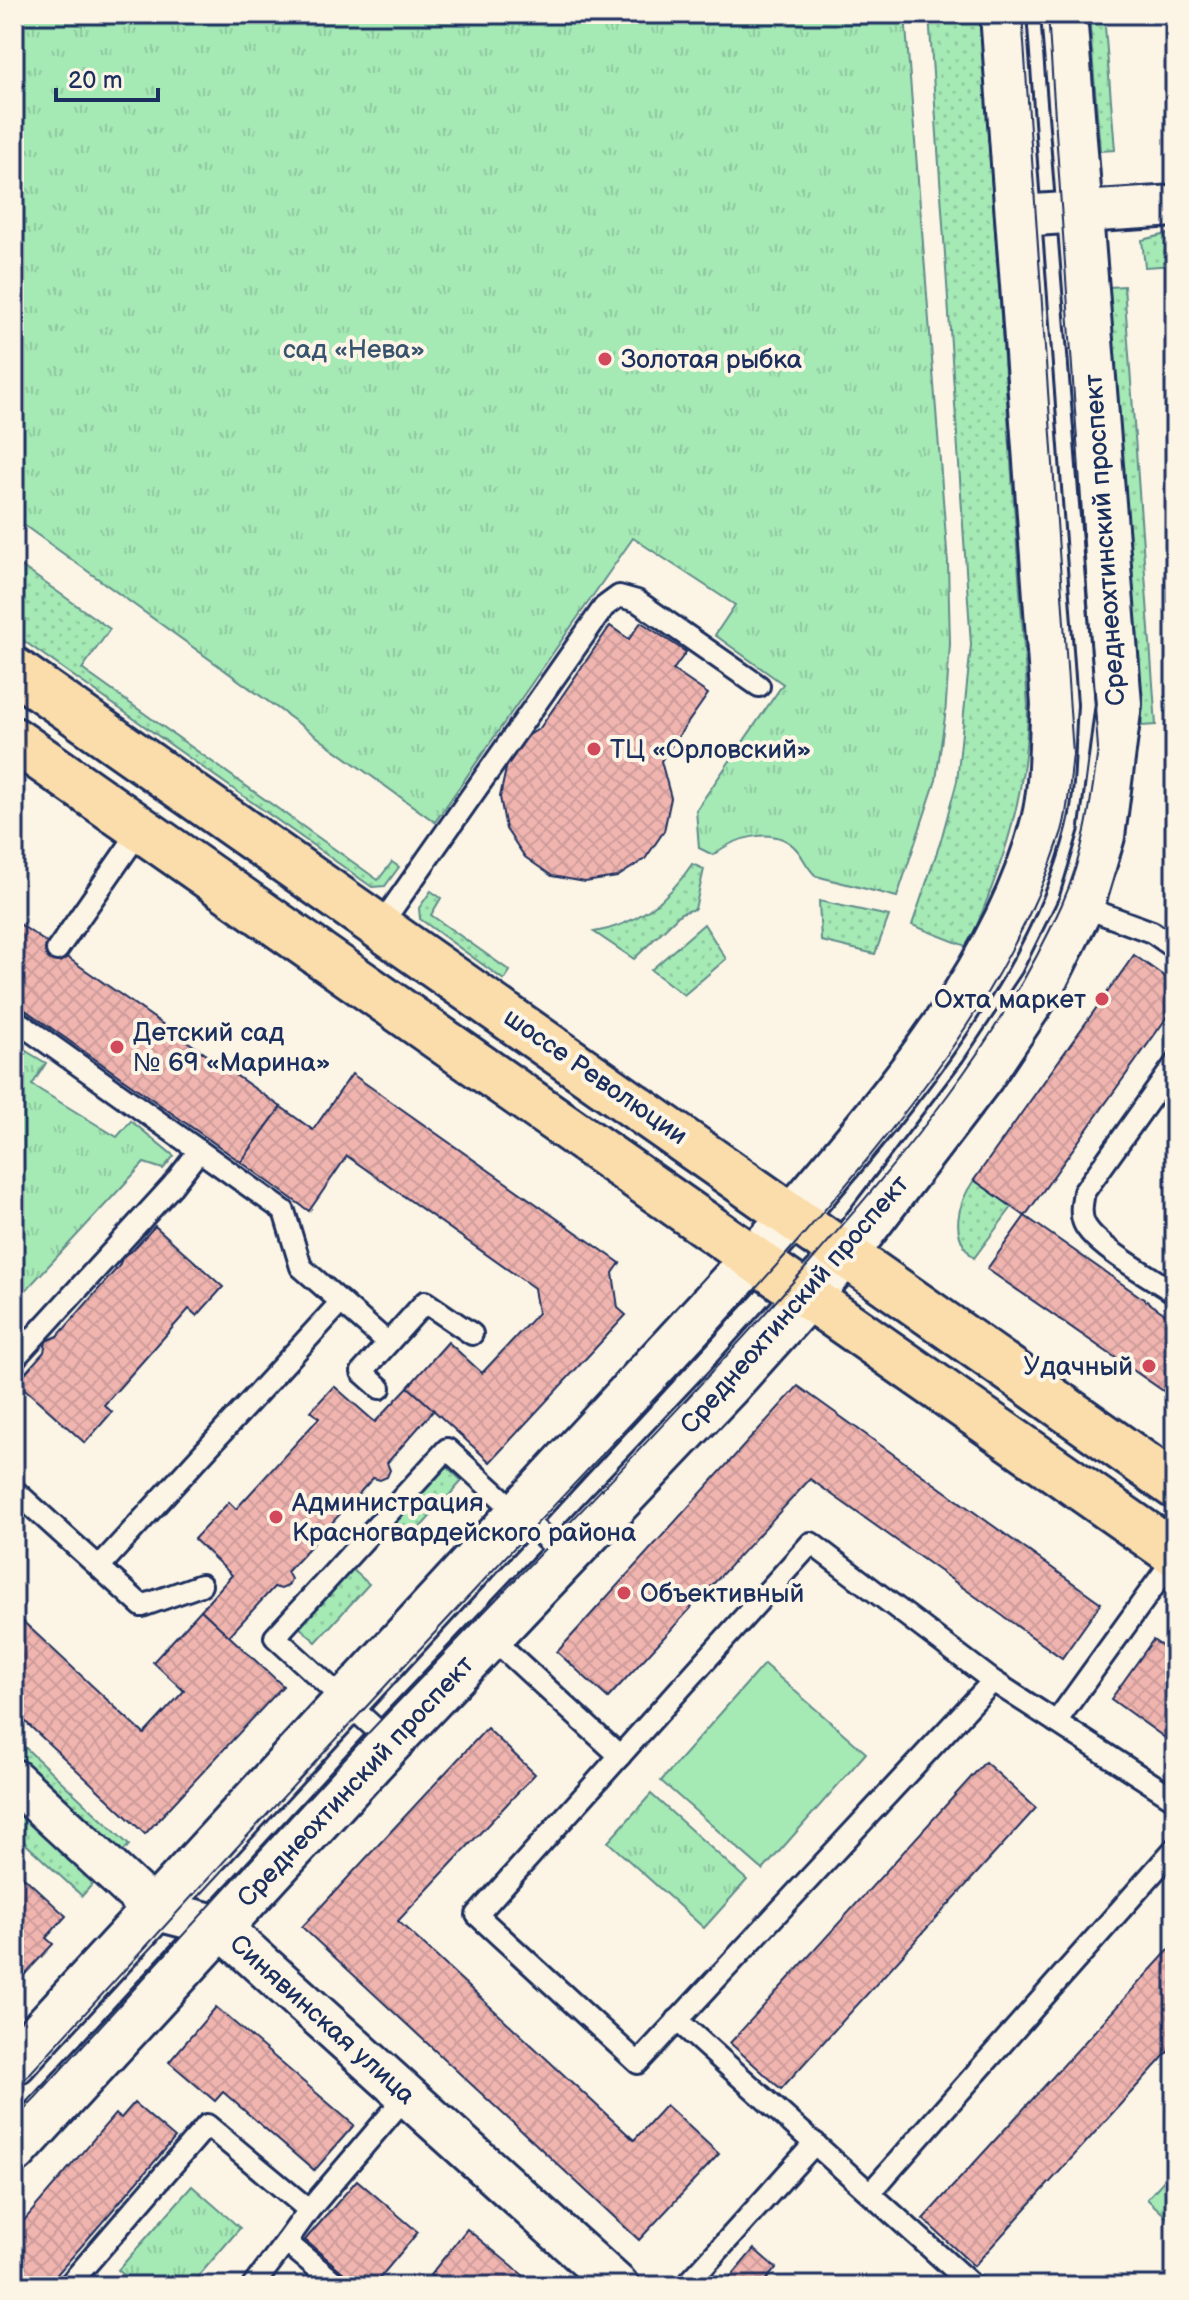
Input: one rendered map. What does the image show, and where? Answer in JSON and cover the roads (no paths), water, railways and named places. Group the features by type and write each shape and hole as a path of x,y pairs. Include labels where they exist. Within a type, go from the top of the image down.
{"main road":[{"path":"14,2062 794,1215 879,1115 986,960 1020,887 1044,819 1054,705 1003,14"},
{"name":"Среднеохтинский проспект","path":"14,2151 219,1926 846,1253 982,1075 1042,985 1081,906 1102,836 1119,704 1064,14"},
{"name":"шоссе Революции","path":"14,670 794,1215 1175,1486"},
{"path":"14,740 1175,1556"}],"street":[{"path":"1019,216 1175,206"},
{"name":"Синявинская улица","path":"14,1780 153,1909 219,1926 618,2286"}],"lane":[{"path":"380,926 604,607 619,596 637,601 759,686"},
{"path":"57,950 141,829"},
{"path":"1081,906 1152,932 1175,948"},
{"path":"16,1013 284,1211 301,1267 388,1343"},
{"path":"1175,1064 1084,1192 1081,1208 1085,1225 1097,1239 1175,1293"},
{"path":"14,1359 172,1186 199,1151"},
{"path":"99,1567 341,1302"},
{"path":"380,1388 362,1372 425,1302 472,1334"},
{"path":"390,1742 275,1637 447,1449 565,1556"},
{"path":"14,1490 142,1606 201,1585"},
{"path":"993,1681 638,2063 477,1915 811,1543 993,1681 1175,1799"},
{"path":"1056,1722 1175,1556"},
{"path":"490,1636 620,1756"},
{"path":"871,2192 1175,1848"},
{"path":"677,2020 973,2286"},
{"path":"253,2286 309,2210 407,2095"},
{"path":"68,2286 207,2125 309,2210"},
{"path":"686,2286 815,2143"},
{"path":"286,2242 339,2286"}],"tram line":[{"path":"14,2091 796,1243 914,1101 984,999 1014,945 1062,831 1073,754 1022,14"},
{"path":"14,2121 328,1776 647,1441 807,1266 948,1095 1038,954 1076,867 1098,749 1048,14"}],"place":[{"name":"Золотая рыбка","path":"605,359"},
{"name":"ТЦ «Орловский»","path":"594,749"},
{"name":"Охта маркет","path":"1102,999"},
{"name":"Детский сад № 69 «Марина»","path":"117,1047"},
{"name":"Удачный","path":"1149,1366"},
{"name":"Администрация Красногвардейского района","path":"276,1517"},
{"name":"Объективный","path":"624,1593"}],"park label":[{"name":"сад «Нева»","path":"354,349"}]}
